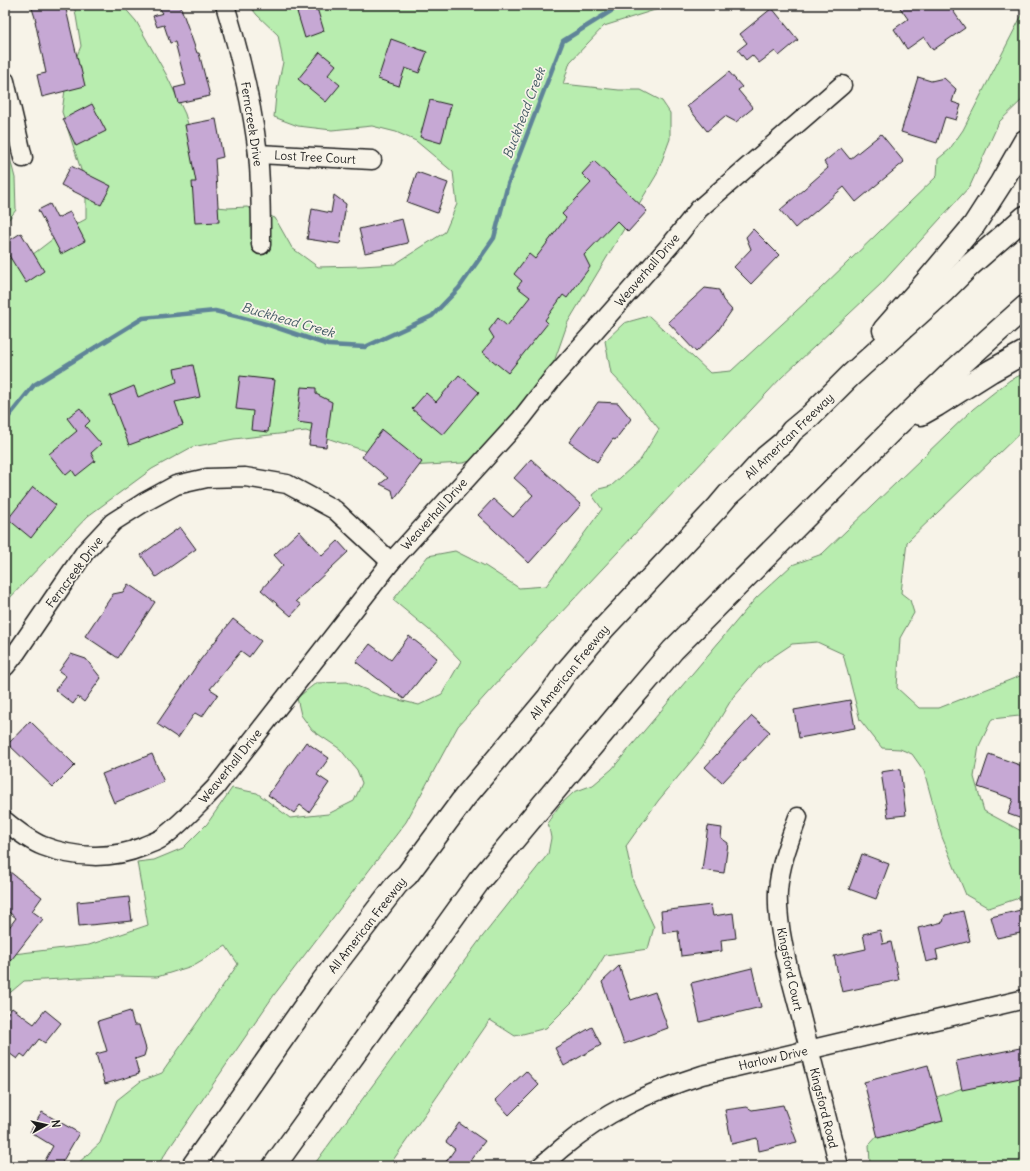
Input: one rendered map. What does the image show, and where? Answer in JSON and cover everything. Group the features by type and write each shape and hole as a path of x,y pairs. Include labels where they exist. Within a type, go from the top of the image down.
{"highway":[{"path":"850,376 885,328 928,281 974,225 1001,183 1025,140"},
{"name":"All American Freeway","path":"193,1166 322,982 397,884 407,875 465,797 548,698 566,672 603,629 728,495 747,478 766,457 783,443 792,432 850,376 944,291 969,266 1025,218"},
{"path":"274,1166 479,881 673,650 893,429 949,375 1025,307"},
{"path":"893,429 937,405 991,371 1025,352"}],"street":[{"name":"Ferncreek Drive","path":"225,5 238,47 258,154 261,245"},
{"path":"5,81 23,158"},
{"name":"Weaverhall Drive","path":"5,821 16,830 43,846 72,854 107,856 129,852 160,840 186,818 215,788 391,562 521,419 553,378 672,243 699,209 842,86"},
{"name":"Lost Tree Court","path":"258,154 372,160"},
{"name":"Ferncreek Drive","path":"5,667 85,552 113,522 176,485 207,478 245,477 287,484 335,510 391,562"},
{"name":"Kingsford Court","path":"798,818 785,850 780,871 778,892 779,914 785,957 809,1050"},
{"name":"Harlow Drive","path":"541,1166 576,1136 612,1112 671,1085 702,1075 1025,999"},
{"name":"Kingsford Road","path":"809,1050 839,1166"}],"green space":[{"path":"74,5 122,5 136,21 166,74 185,114 202,172 204,206 228,208 247,207 275,218 292,248 318,267 395,264 445,232 457,204 453,172 416,141 396,132 372,126 332,130 298,126 274,117 276,95 283,62 278,35 249,5 693,5 658,9 604,26 570,62 563,84 619,90 641,90 662,101 670,113 670,139 657,174 568,322 539,405 484,457 463,463 410,466 306,431 234,439 192,447 152,469 88,516 5,603 5,259 28,258 62,232 86,219 86,185 62,112 66,82 81,46"},
{"path":"1025,9 1025,97 999,122 970,186 882,283 781,378 528,648 458,726 406,822 274,995 157,1166 75,1166 100,1143 117,1100 141,1081 162,1073 238,964 226,946 192,966 157,977 119,976 24,981 5,997 5,955 89,945 148,925 137,862 154,860 183,848 207,824 232,788 257,793 290,818 328,814 354,801 362,783 357,770 340,749 312,730 301,715 297,698 316,683 347,682 379,695 419,705 442,694 461,661 440,639 393,600 428,556 455,551 485,566 519,588 546,586 602,509 592,495 599,489 611,486 641,459 659,429 632,395 611,373 605,341 624,323 649,316 710,373 731,371 820,289 937,176 938,159 949,150 963,130"},
{"path":"5,139 15,178 16,210 5,224"},
{"path":"1025,373 1025,428 907,542 901,593 910,600 914,613 900,638 897,688 919,708 939,708 1025,674 1025,716 992,719 979,746 974,777 984,811 1025,833 1025,896 989,908 966,895 942,837 924,771 912,754 900,749 882,748 860,720 843,654 817,642 792,644 762,664 733,697 702,748 658,801 626,846 633,881 654,927 648,949 605,955 583,991 546,1028 515,1036 490,1020 389,1166 313,1166 479,941 548,854 551,838 548,822 559,806 574,792 593,785 612,769 756,598 792,565 822,554 973,409 1010,380"},
{"path":"1018,1069 1025,1069 1025,1166 871,1166 869,1145 899,1113 925,1101"}],"building":[{"path":"31,5 65,5 85,86 42,97 37,75 46,73 36,21"},
{"path":"157,5 180,5 197,53 199,53 210,96 178,103 174,88 186,85 175,42 170,43 164,25 157,27 153,16 163,13"},
{"path":"295,5 316,5 324,31 305,38"},
{"path":"898,5 949,5 965,28 933,50 924,37 907,49 894,29 908,19"},
{"path":"772,8 798,40 779,56 775,51 759,63 752,55 746,60 738,50 747,43 740,34"},
{"path":"391,39 427,52 419,73 405,68 399,86 378,79"},
{"path":"320,52 336,65 328,75 340,85 326,102 298,79"},
{"path":"729,72 742,87 738,90 753,108 736,122 725,116 707,131 687,106"},
{"path":"918,77 931,81 944,78 956,89 952,102 961,105 956,120 945,117 937,143 901,132"},
{"path":"430,100 451,105 441,143 420,137"},
{"path":"92,104 106,131 76,146 63,119"},
{"path":"216,119 223,157 215,159 219,222 195,223 192,182 196,182 185,125"},
{"path":"881,134 904,162 856,202 844,187 795,228 780,210 828,168 824,162 841,148 850,159"},
{"path":"594,161 647,211 628,232 617,221 584,255 590,267 567,298 563,295 545,320 548,323 508,373 482,352 494,338 489,330 498,318 507,326 530,297 517,287 522,281 514,274 529,254 535,259 566,218 562,214 591,183 582,174"},
{"path":"71,166 111,186 101,205 61,185"},
{"path":"417,172 448,183 437,213 407,202"},
{"path":"334,195 346,204 340,244 307,239 312,209 331,213"},
{"path":"50,204 57,218 70,212 85,241 61,254 38,210"},
{"path":"402,219 408,243 365,253 359,229"},
{"path":"753,229 779,255 751,284 734,267 751,249 746,237"},
{"path":"21,233 44,271 26,283 5,249 5,243"},
{"path":"705,288 719,290 723,300 732,310 717,332 696,352 668,322"},
{"path":"193,365 200,397 175,402 183,425 129,445 110,396 134,386 138,397 177,382 174,369"},
{"path":"459,375 479,392 443,435 412,409 426,393 436,402"},
{"path":"240,376 275,380 268,432 251,430 253,411 236,409"},
{"path":"301,387 316,388 316,394 332,402 326,447 309,445 312,424 297,422"},
{"path":"598,402 618,403 631,419 615,440 613,439 597,462 569,442"},
{"path":"80,408 90,421 85,426 101,444 91,453 95,461 76,476 72,470 66,475 49,454 77,431 67,418"},
{"path":"382,430 422,462 394,499 392,490 380,484 388,478 362,457"},
{"path":"531,459 581,505 529,563 478,515 493,499 513,517 533,495 514,478"},
{"path":"33,487 56,505 31,538 8,519"},
{"path":"180,527 196,549 156,577 141,555"},
{"path":"299,531 322,556 338,541 348,552 296,601 301,605 291,616 261,590 283,565 274,555"},
{"path":"128,584 155,602 118,658 85,636 113,594 123,592"},
{"path":"233,619 261,641 249,657 241,651 210,689 218,694 202,717 195,713 178,738 157,724 201,659"},
{"path":"409,636 437,658 404,699 356,662 370,644 391,660"},
{"path":"71,654 86,659 101,678 84,702 78,697 73,704 55,690 66,676 59,671"},
{"path":"850,700 855,728 799,738 794,710"},
{"path":"752,716 770,732 722,783 705,767"},
{"path":"30,721 75,765 53,787 8,744"},
{"path":"306,742 329,758 317,775 329,783 309,812 300,805 294,813 268,795"},
{"path":"152,754 164,782 114,803 102,774"},
{"path":"989,754 1025,767 1025,820 1008,814 1013,799 978,787"},
{"path":"900,769 906,815 888,817 881,772"},
{"path":"708,826 722,828 721,838 728,843 724,873 702,870"},
{"path":"862,854 889,864 876,899 849,889"},
{"path":"5,868 42,897 32,911 43,919 5,968 5,933 16,918 5,909"},
{"path":"129,897 132,921 79,926 77,902"},
{"path":"711,905 713,916 733,913 736,938 721,940 722,951 681,956 678,931 663,933 661,911"},
{"path":"1025,909 1025,932 997,938 991,917"},
{"path":"963,911 970,941 936,950 938,959 926,962 918,928 943,922 945,915"},
{"path":"880,930 883,944 891,942 899,980 842,992 834,956 866,949 863,934"},
{"path":"619,966 631,1000 655,992 668,1028 624,1044 602,982"},
{"path":"752,968 761,1007 700,1022 691,983"},
{"path":"12,1008 34,1024 45,1010 61,1023 45,1043 39,1039 25,1057 21,1054 17,1059 5,1050 5,1017"},
{"path":"130,1011 134,1025 139,1025 146,1049 144,1056 135,1059 139,1074 105,1084 96,1054 107,1051 98,1021"},
{"path":"592,1027 601,1045 564,1066 555,1048"},
{"path":"1025,1047 1025,1077 962,1090 956,1061"},
{"path":"928,1065 943,1121 878,1138 864,1082"},
{"path":"526,1071 539,1085 509,1115 495,1100"},
{"path":"783,1105 797,1142 759,1151 757,1138 732,1144 725,1110 747,1107 752,1110"},
{"path":"42,1112 79,1133 60,1166 42,1166 53,1146 30,1132"},
{"path":"459,1123 485,1141 466,1166 443,1166 455,1149 446,1142"}],"waterway":[{"name":"Buckhead Creek","path":"5,421 34,385 143,318 215,311 266,324 328,345 365,347 432,316 459,288 494,238 508,184 563,41 619,6 624,5"}]}
